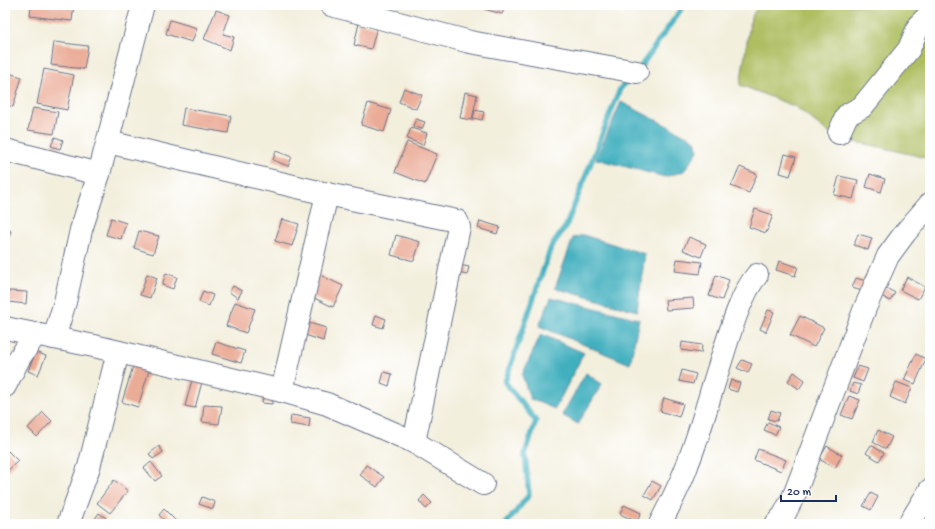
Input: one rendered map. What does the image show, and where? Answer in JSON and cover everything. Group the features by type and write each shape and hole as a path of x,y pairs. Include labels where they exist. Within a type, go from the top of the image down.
{"street":[{"path":"5,386 20,357 45,336 65,302 81,230 108,142 143,5"},
{"path":"331,5 470,42 637,72"},
{"path":"839,133 847,115 862,107 909,49 919,25 930,14"},
{"path":"108,142 327,194 455,220 459,224 414,442"},
{"path":"5,150 99,174"},
{"path":"282,391 327,194"},
{"path":"776,524 784,515 795,493 865,308 888,256 905,233 930,204"},
{"path":"660,524 677,492 740,307 750,283 757,275"},
{"path":"5,328 118,352 282,391 327,404 414,442 483,484"},
{"path":"68,524 89,467 118,352"},
{"path":"909,524 930,490"}],"green space":[{"path":"759,5 930,5 930,159 876,146 837,139 796,107 740,85 751,17"}],"water":[{"path":"621,102 695,140 698,151 684,171 665,177 596,159"},
{"path":"583,235 645,254 637,311 555,288 573,238"},
{"path":"551,297 639,319 630,364 539,326"},
{"path":"541,334 584,353 555,409 530,399 522,375"},
{"path":"586,373 602,384 578,424 562,415"}],"building":[{"path":"31,5 74,5 72,21 30,16"},
{"path":"486,5 506,5 502,14 484,9"},
{"path":"216,10 230,15 223,34 234,37 230,50 204,39"},
{"path":"170,20 197,28 192,42 166,34"},
{"path":"359,23 377,27 371,49 354,45"},
{"path":"54,42 88,46 84,69 51,65"},
{"path":"44,69 74,75 67,110 37,104"},
{"path":"5,72 22,77 13,107 5,105"},
{"path":"404,88 422,95 416,109 399,102"},
{"path":"465,92 477,95 472,120 460,118"},
{"path":"368,103 391,110 384,132 361,125"},
{"path":"33,108 58,112 54,134 28,130"},
{"path":"184,108 231,116 228,133 181,125"},
{"path":"475,110 484,112 482,120 473,118"},
{"path":"416,119 425,122 422,129 413,126"},
{"path":"411,128 427,133 423,145 407,139"},
{"path":"55,137 63,140 60,149 51,146"},
{"path":"407,142 437,154 425,184 395,172"},
{"path":"276,151 292,157 288,166 273,160"},
{"path":"785,154 796,157 790,176 780,173"},
{"path":"740,167 757,174 749,193 731,186"},
{"path":"870,174 885,179 881,192 866,187"},
{"path":"839,176 858,180 853,199 834,195"},
{"path":"755,209 773,215 766,233 749,227"},
{"path":"111,218 126,223 121,239 106,235"},
{"path":"282,219 299,224 292,246 275,241"},
{"path":"480,221 500,227 497,234 478,228"},
{"path":"5,229 11,231 5,246"},
{"path":"139,231 159,236 153,254 134,248"},
{"path":"858,234 872,238 868,250 854,245"},
{"path":"396,235 420,242 414,261 391,255"},
{"path":"689,237 706,244 701,257 683,250"},
{"path":"677,259 702,262 700,274 675,271"},
{"path":"779,261 798,267 795,276 776,270"},
{"path":"460,265 469,267 467,275 458,273"},
{"path":"166,273 177,277 173,289 162,285"},
{"path":"147,274 157,278 150,298 140,295"},
{"path":"318,274 343,286 333,307 308,295"},
{"path":"716,275 729,280 722,300 709,296"},
{"path":"907,277 925,287 918,299 900,290"},
{"path":"856,278 869,282 866,292 852,288"},
{"path":"233,286 242,291 238,298 229,292"},
{"path":"883,286 895,293 890,301 878,294"},
{"path":"9,291 27,292 26,304 8,302"},
{"path":"203,291 213,295 209,306 199,302"},
{"path":"693,298 694,308 666,310 665,300"},
{"path":"235,302 255,309 246,333 226,326"},
{"path":"768,310 774,312 766,332 760,329"},
{"path":"376,315 386,319 383,328 373,325"},
{"path":"800,316 824,328 814,347 790,335"},
{"path":"299,320 326,328 323,341 296,332"},
{"path":"216,342 245,351 241,363 212,354"},
{"path":"682,342 702,345 701,353 681,350"},
{"path":"36,352 46,356 38,375 28,371"},
{"path":"916,354 926,359 915,384 904,380"},
{"path":"742,360 752,364 748,373 737,368"},
{"path":"134,363 150,367 138,407 122,402"},
{"path":"858,366 868,369 863,382 853,378"},
{"path":"682,370 696,374 693,384 679,381"},
{"path":"384,372 392,374 389,386 381,383"},
{"path":"794,372 805,380 799,389 788,381"},
{"path":"192,380 202,382 195,408 185,406"},
{"path":"731,380 740,383 737,392 728,389"},
{"path":"896,382 912,388 905,404 890,397"},
{"path":"853,383 861,385 858,394 850,391"},
{"path":"263,393 273,394 272,404 262,403"},
{"path":"849,396 860,400 852,419 841,415"},
{"path":"664,398 683,404 679,417 660,411"},
{"path":"204,405 222,406 219,424 202,422"},
{"path":"771,410 780,413 777,421 768,419"},
{"path":"43,412 52,421 37,437 28,428"},
{"path":"291,415 310,418 309,427 290,424"},
{"path":"768,422 779,427 775,435 764,430"},
{"path":"878,430 892,437 886,449 873,442"},
{"path":"871,445 884,453 879,461 866,453"},
{"path":"159,446 163,452 153,459 149,454"},
{"path":"827,446 842,455 835,468 819,459"},
{"path":"758,449 786,460 781,471 754,460"},
{"path":"8,451 18,461 5,473 5,454"},
{"path":"151,462 162,476 155,481 144,468"},
{"path":"366,465 384,477 377,487 360,475"},
{"path":"114,480 128,491 110,513 97,503"},
{"path":"652,481 661,486 653,500 644,495"},
{"path":"871,493 878,497 871,510 863,506"},
{"path":"424,495 432,503 426,509 419,501"},
{"path":"202,497 215,502 213,509 199,504"},
{"path":"624,505 641,513 637,522 620,514"},
{"path":"164,509 176,521 172,524 168,524 159,515"},
{"path":"99,513 106,518 102,524 91,524"}],"waterway":[{"path":"639,69 684,5"},
{"path":"506,524 529,495 525,454 536,421 505,382 551,247 566,226 620,89 632,76"}]}
